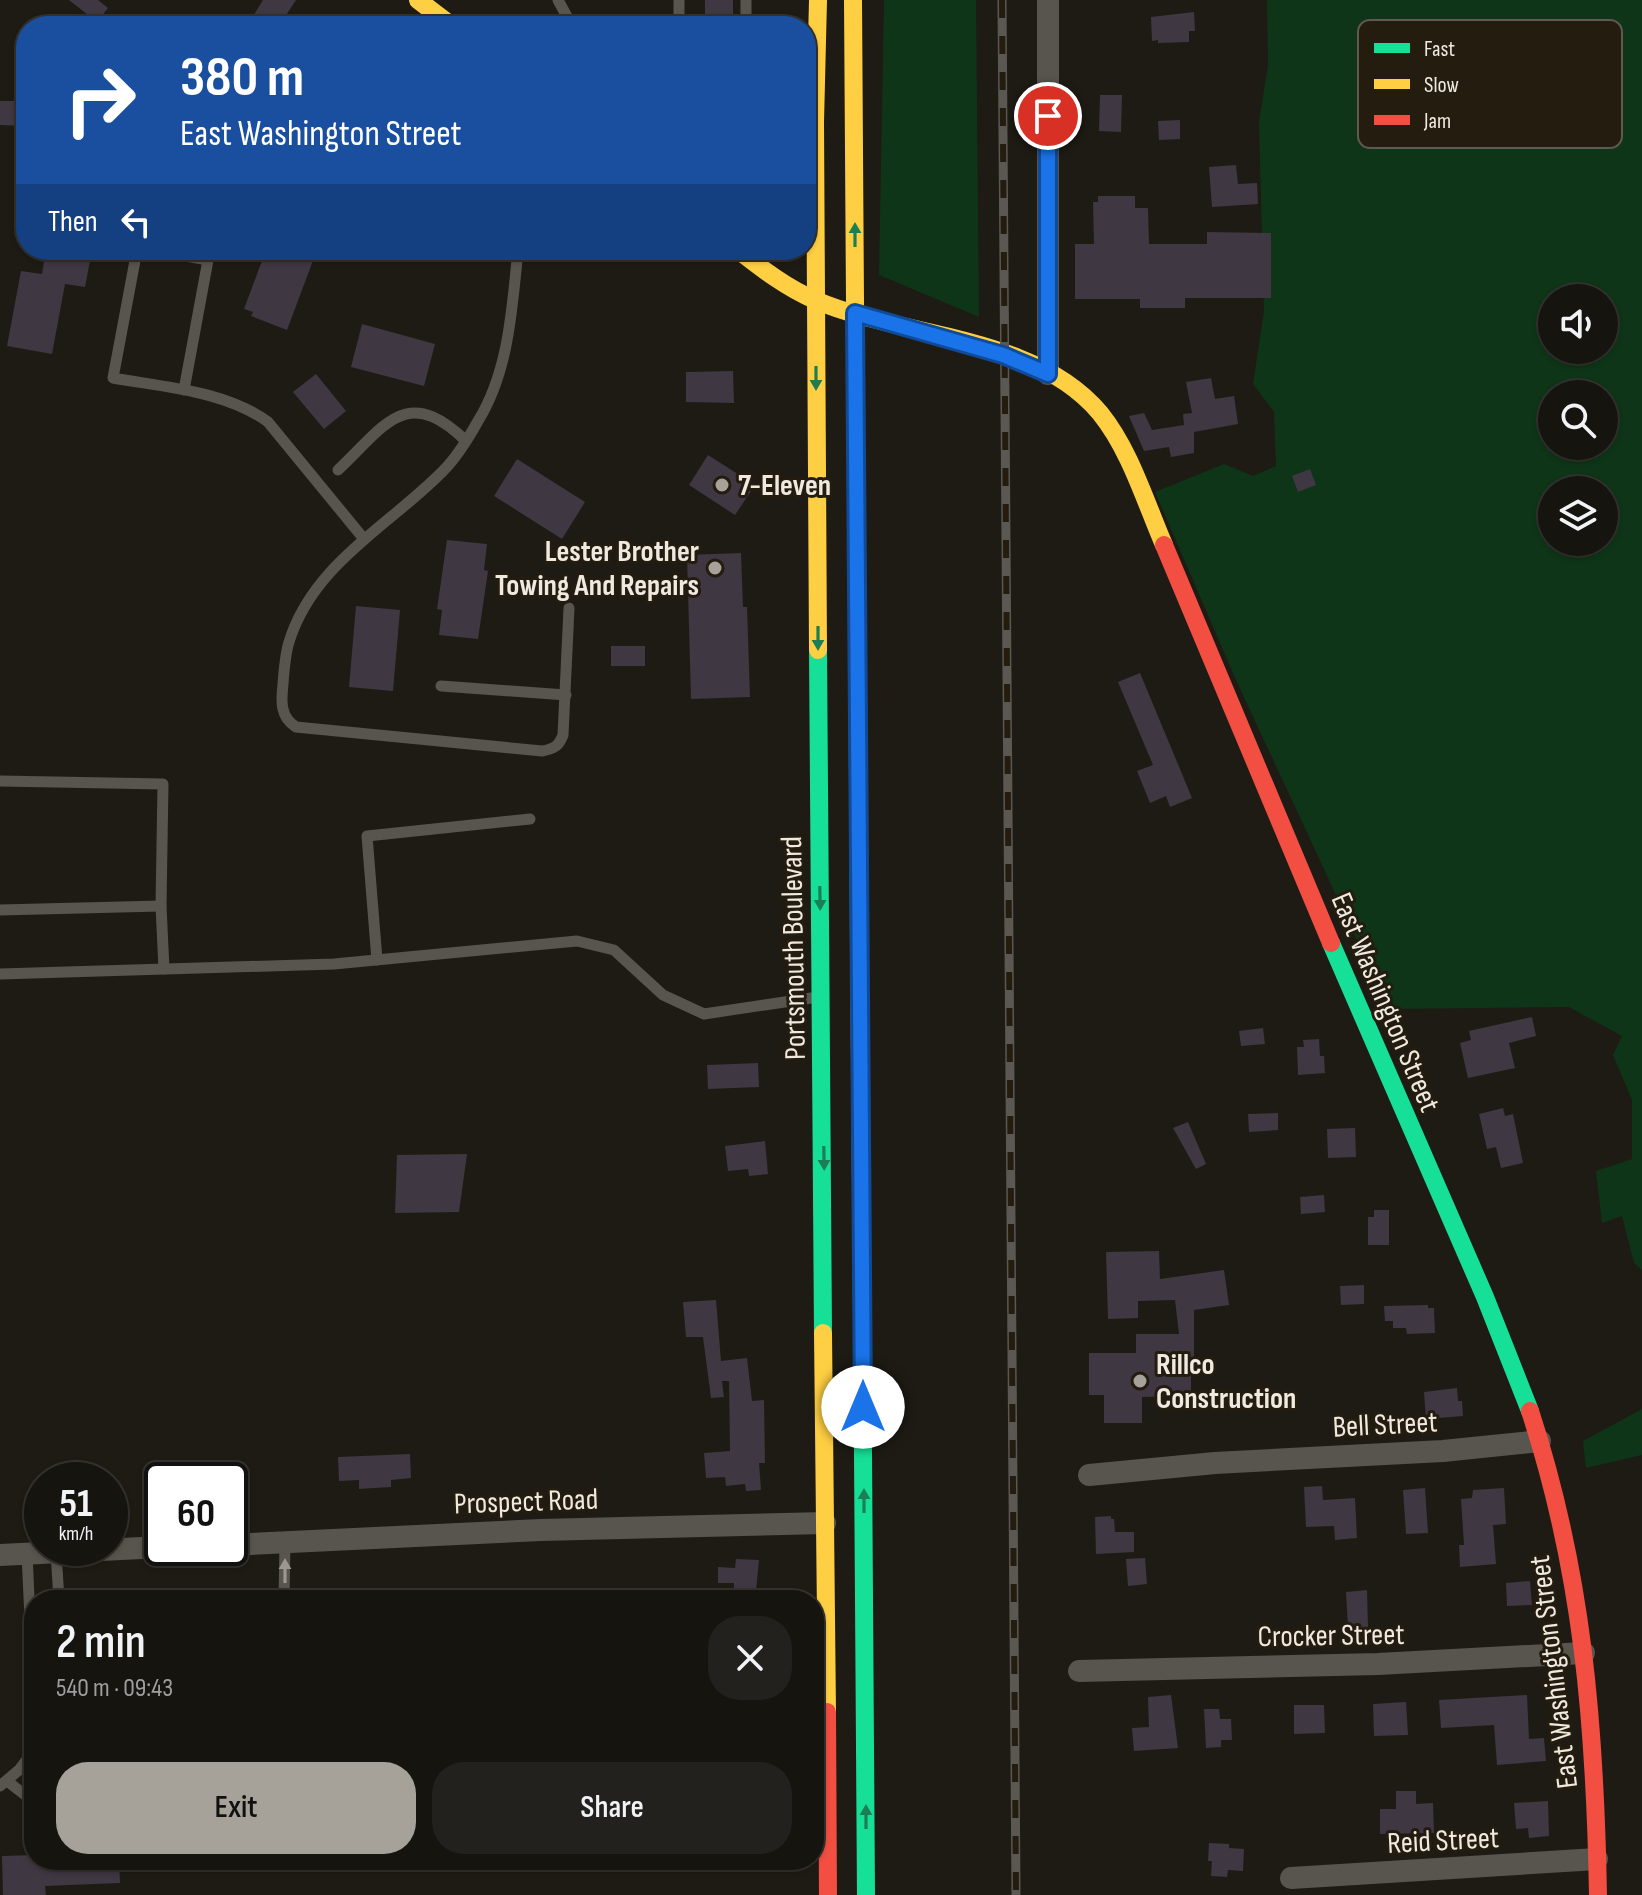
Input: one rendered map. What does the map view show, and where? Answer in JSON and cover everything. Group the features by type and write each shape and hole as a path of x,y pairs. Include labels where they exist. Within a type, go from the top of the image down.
{"main road":[{"path":"418,0 439,16"},
{"name":"Portsmouth Boulevard","path":"816,166 818,0"},
{"path":"853,0 866,1895"},
{"path":"816,36 817,31"},
{"name":"East Washington Street","path":"752,260 782,282 815,300 1003,355 1048,374 1086,398 1119,440 1315,907 1493,1317 1540,1441 1561,1516 1584,1653 1592,1727 1598,1895"},
{"name":"Portsmouth Boulevard","path":"815,260 828,1895"}],"street":[{"path":"1048,0 1048,374"},
{"path":"822,1058 861,1055"},
{"name":"Bell Street","path":"1089,1475 1215,1463 1443,1451 1540,1441"},
{"name":"Prospect Road","path":"248,1544 556,1529 825,1530 864,1535"},
{"path":"0,1555 24,1554"},
{"name":"Crocker Street","path":"1079,1671 1378,1664 1584,1653"},
{"name":"Reid Street","path":"1291,1878 1597,1859"}],"lane":[{"path":"135,260 113,378 184,390 253,411 268,422 364,539"},
{"path":"184,390 208,260"},
{"path":"517,260 502,368 489,403 444,470 337,562 316,589 289,641 282,689 283,713 288,722 296,727 542,751 553,749 563,735 569,608"},
{"path":"338,470 389,422 404,413 422,411 449,424 466,441"},
{"path":"441,686 566,695"},
{"path":"0,781 163,784 161,906 164,969"},
{"path":"377,960 367,836 530,819"},
{"path":"0,910 161,906"},
{"path":"0,974 334,964 577,941 614,950 663,995 704,1014 822,996"},
{"path":"284,1590 285,1542"},
{"path":"28,1566 29,1590"},
{"path":"57,1566 58,1590"},
{"path":"24,1761 4,1784 24,1796"}],"green space":[{"path":"884,0 976,0 979,317 879,275"},
{"path":"1267,0 1642,0 1642,1270 1634,1263 1622,1216 1602,1223 1596,1171 1632,1159 1632,1100 1613,1055 1622,1036 1569,1007 1389,1009 1236,680 1155,492 1224,464 1253,476 1276,466 1274,412 1253,384 1264,311 1259,122 1268,65"},
{"path":"1642,1409 1642,1455 1586,1468 1583,1441"}],"building":[{"path":"69,0 98,0 108,8 102,16 89,16"},
{"path":"263,0 296,0 286,16 253,16"},
{"path":"705,0 733,0 733,16 705,16"},
{"path":"1194,12 1195,31 1189,31 1189,42 1152,41 1151,17"},
{"path":"1100,95 1122,95 1121,132 1099,131"},
{"path":"0,101 16,101 16,126 0,125"},
{"path":"1180,120 1180,139 1159,140 1158,121"},
{"path":"1236,165 1238,184 1257,183 1258,204 1212,207 1209,167"},
{"path":"1098,196 1135,196 1135,208 1148,208 1149,244 1207,244 1207,232 1271,233 1271,298 1185,298 1185,308 1140,308 1140,299 1075,299 1075,244 1094,244 1093,202 1098,202"},
{"path":"44,260 90,260 85,287 65,284 52,354 7,346 21,271 42,274"},
{"path":"262,260 313,260 287,330 251,316 253,312 244,309"},
{"path":"362,324 435,344 424,386 351,367"},
{"name":"7-Eleven","path":"733,371 734,403 686,402 686,372"},
{"path":"316,374 346,411 324,429 293,392"},
{"path":"1211,378 1215,399 1234,396 1238,424 1194,432 1194,453 1171,457 1169,447 1144,451 1129,416 1144,413 1152,430 1184,425 1183,414 1192,413 1186,382"},
{"name":"7-Eleven","path":"708,455 755,485 735,515 689,485"},
{"path":"517,459 585,502 562,539 494,496"},
{"path":"1310,469 1316,485 1298,492 1292,476"},
{"path":"447,540 487,544 484,570 488,571 478,639 439,635 442,610 437,609"},
{"path":"741,553 743,607 747,607 750,697 691,699 687,555"},
{"path":"356,606 400,610 393,691 349,687"},
{"path":"611,646 645,646 645,666 611,666"},
{"path":"1140,673 1192,798 1170,807 1166,796 1150,803 1137,771 1153,765 1118,682"},
{"path":"1532,1017 1536,1036 1509,1043 1515,1068 1468,1078 1460,1043 1471,1040 1469,1031"},
{"path":"1263,1028 1265,1044 1241,1046 1239,1031"},
{"path":"1319,1039 1325,1073 1298,1075 1297,1047 1304,1047 1303,1040"},
{"path":"758,1063 759,1087 708,1089 707,1065"},
{"path":"1503,1108 1505,1116 1513,1114 1523,1163 1501,1168 1496,1147 1487,1149 1479,1114"},
{"path":"1278,1113 1278,1130 1249,1132 1248,1114"},
{"path":"1188,1122 1206,1164 1196,1169 1173,1128"},
{"path":"1355,1128 1356,1157 1328,1158 1327,1129"},
{"path":"765,1141 768,1174 749,1176 748,1169 728,1171 725,1146"},
{"path":"467,1154 459,1212 395,1213 397,1155"},
{"path":"1324,1195 1325,1212 1301,1214 1300,1197"},
{"path":"1374,1210 1389,1210 1389,1245 1368,1245 1368,1217 1374,1217"},
{"path":"1159,1251 1160,1279 1224,1270 1229,1305 1194,1310 1191,1396 1142,1397 1142,1423 1104,1423 1104,1395 1089,1395 1089,1353 1136,1353 1136,1334 1179,1334 1175,1300 1138,1301 1138,1318 1108,1319 1106,1252"},
{"path":"1364,1285 1364,1304 1341,1305 1340,1286"},
{"path":"716,1300 721,1361 747,1358 752,1401 764,1400 765,1463 759,1463 761,1490 746,1491 745,1484 726,1486 725,1477 706,1478 704,1453 730,1451 729,1381 722,1381 724,1397 711,1398 703,1337 686,1337 683,1302"},
{"path":"1428,1305 1428,1308 1434,1308 1435,1333 1407,1334 1406,1328 1393,1328 1393,1321 1385,1321 1384,1306"},
{"path":"1457,1388 1463,1416 1426,1419 1424,1392"},
{"path":"410,1454 411,1478 391,1480 391,1487 359,1489 359,1480 339,1481 338,1457"},
{"path":"1322,1486 1323,1500 1355,1498 1357,1538 1335,1540 1334,1526 1306,1527 1304,1487"},
{"path":"1425,1488 1428,1533 1406,1534 1403,1490"},
{"path":"1504,1488 1506,1524 1493,1525 1496,1564 1460,1567 1459,1545 1464,1545 1461,1499 1472,1498 1473,1490"},
{"path":"1111,1516 1115,1532 1134,1532 1134,1552 1096,1554 1095,1517"},
{"path":"1145,1558 1147,1584 1128,1586 1126,1559"},
{"path":"736,1559 759,1560 756,1590 734,1590 734,1583 718,1583 718,1567 735,1568"},
{"path":"1530,1581 1532,1605 1507,1606 1506,1583"},
{"path":"1367,1590 1368,1627 1348,1627 1346,1592"},
{"path":"1171,1695 1178,1748 1134,1751 1132,1728 1149,1727 1148,1697"},
{"path":"1527,1695 1529,1739 1544,1738 1546,1761 1497,1765 1494,1725 1441,1728 1439,1700"},
{"path":"1406,1702 1408,1735 1374,1736 1373,1704"},
{"path":"1294,1705 1324,1705 1325,1733 1294,1734"},
{"path":"1204,1709 1219,1709 1220,1719 1231,1719 1232,1740 1221,1740 1221,1747 1206,1748"},
{"path":"1396,1791 1416,1791 1416,1804 1433,1803 1434,1833 1380,1834 1380,1809 1396,1809"},
{"path":"1548,1801 1549,1836 1529,1838 1528,1828 1516,1829 1514,1803"},
{"path":"1209,1843 1244,1849 1243,1871 1228,1870 1227,1877 1211,1876"},
{"path":"24,1855 24,1870 119,1870 120,1883 45,1886 46,1895 3,1895 2,1856"}],"railway":[{"path":"1002,0 1016,1895"}],"traffic: fast":[{"path":"857,606 859,945"},
{"path":"818,650 823,1333"},
{"path":"1331,943 1485,1297 1530,1411"},
{"path":"862,1305 866,1895"}],"traffic: slow":[{"path":"418,0 439,16"},
{"path":"816,81 818,0"},
{"path":"853,0 857,606"},
{"path":"751,260 785,284 815,300 850,313 1004,353 1040,367 1072,387 1111,427 1136,476 1164,545"},
{"path":"816,260 818,650"},
{"path":"859,945 862,1305"},
{"path":"823,1333 827,1712"}],"traffic: jam":[{"path":"1164,545 1331,943"},
{"path":"1530,1411 1563,1531 1583,1650 1594,1771 1598,1895"},
{"path":"827,1712 828,1895"}],"place":[{"name":"7-Eleven","path":"722,485"},
{"name":"Lester Brother Towing And Repairs","path":"715,568"},
{"name":"Rillco Construction","path":"1140,1381"}],"route":[{"path":"863,1407 855,313 957,340 1048,374 1048,116"}]}
